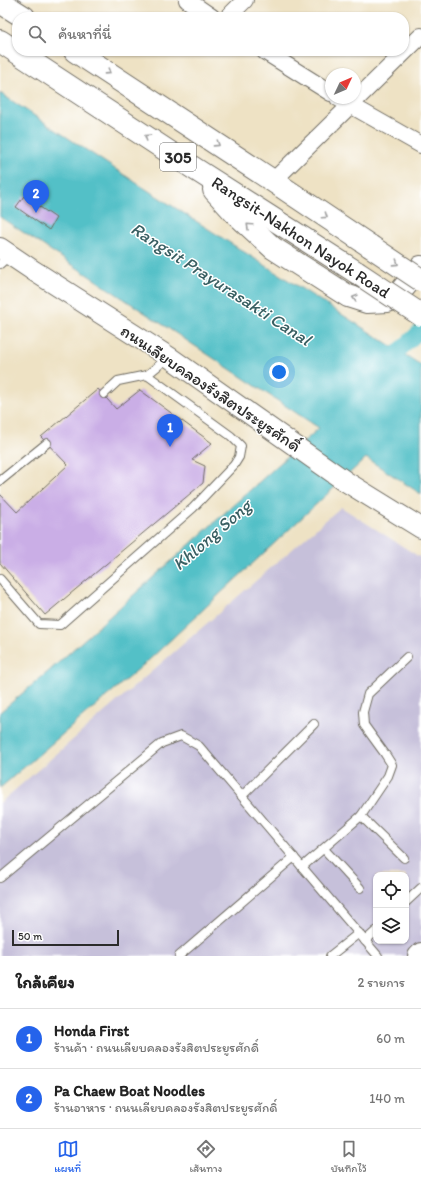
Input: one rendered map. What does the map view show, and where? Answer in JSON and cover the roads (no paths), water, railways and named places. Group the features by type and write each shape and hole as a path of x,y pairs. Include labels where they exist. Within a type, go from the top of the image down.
{"main road":[{"path":"0,2 16,12"},
{"name":"Rangsit-Nakhon Nayok Road","path":"0,41 12,49"},
{"name":"Rangsit-Nakhon Nayok Road","path":"23,56 421,315"},
{"name":"Rangsit-Nakhon Nayok Road","path":"83,56 421,280"},
{"path":"195,169 235,213 273,248 348,296 367,302 388,301 401,291 421,267"}],"street":[{"path":"187,0 205,12"},
{"path":"233,12 245,0"},
{"path":"409,46 421,36"},
{"path":"272,56 325,89"},
{"path":"361,87 398,56"},
{"path":"273,181 342,104"},
{"path":"348,104 421,145"},
{"name":"ถนนเลียบคลองรังสิตประยูรศักดิ์","path":"4,256 170,357 345,481 421,528"},
{"path":"418,956 421,953"}],"lane":[{"path":"104,394 118,381 147,375 170,357"},
{"path":"0,579 39,624 60,625 193,508 234,466 239,457 241,446 231,436 147,375"},
{"path":"0,481 47,444"},
{"path":"302,867 361,816 388,776 392,765 364,725 363,712 368,694 407,657"},
{"path":"242,796 314,724"},
{"path":"0,878 162,743 181,736 199,746 378,956"},
{"path":"361,816 404,858"},
{"path":"324,849 360,888"},
{"path":"179,956 294,857"},
{"path":"409,899 421,888"},
{"path":"330,956 359,933"},
{"path":"365,941 373,934"}],"water":[{"name":"Rangsit Prayurasakti Canal","path":"0,93 138,184 421,365 421,494 366,458 149,660 0,788 0,712 49,671 319,428 0,217"}],"waterway":[{"name":"Khlong Song","path":"384,365 421,330"}],"place":[{"name":"Pa Chaew Boat Noodles","path":"36,213"},
{"name":"Honda First","path":"170,447"}]}
